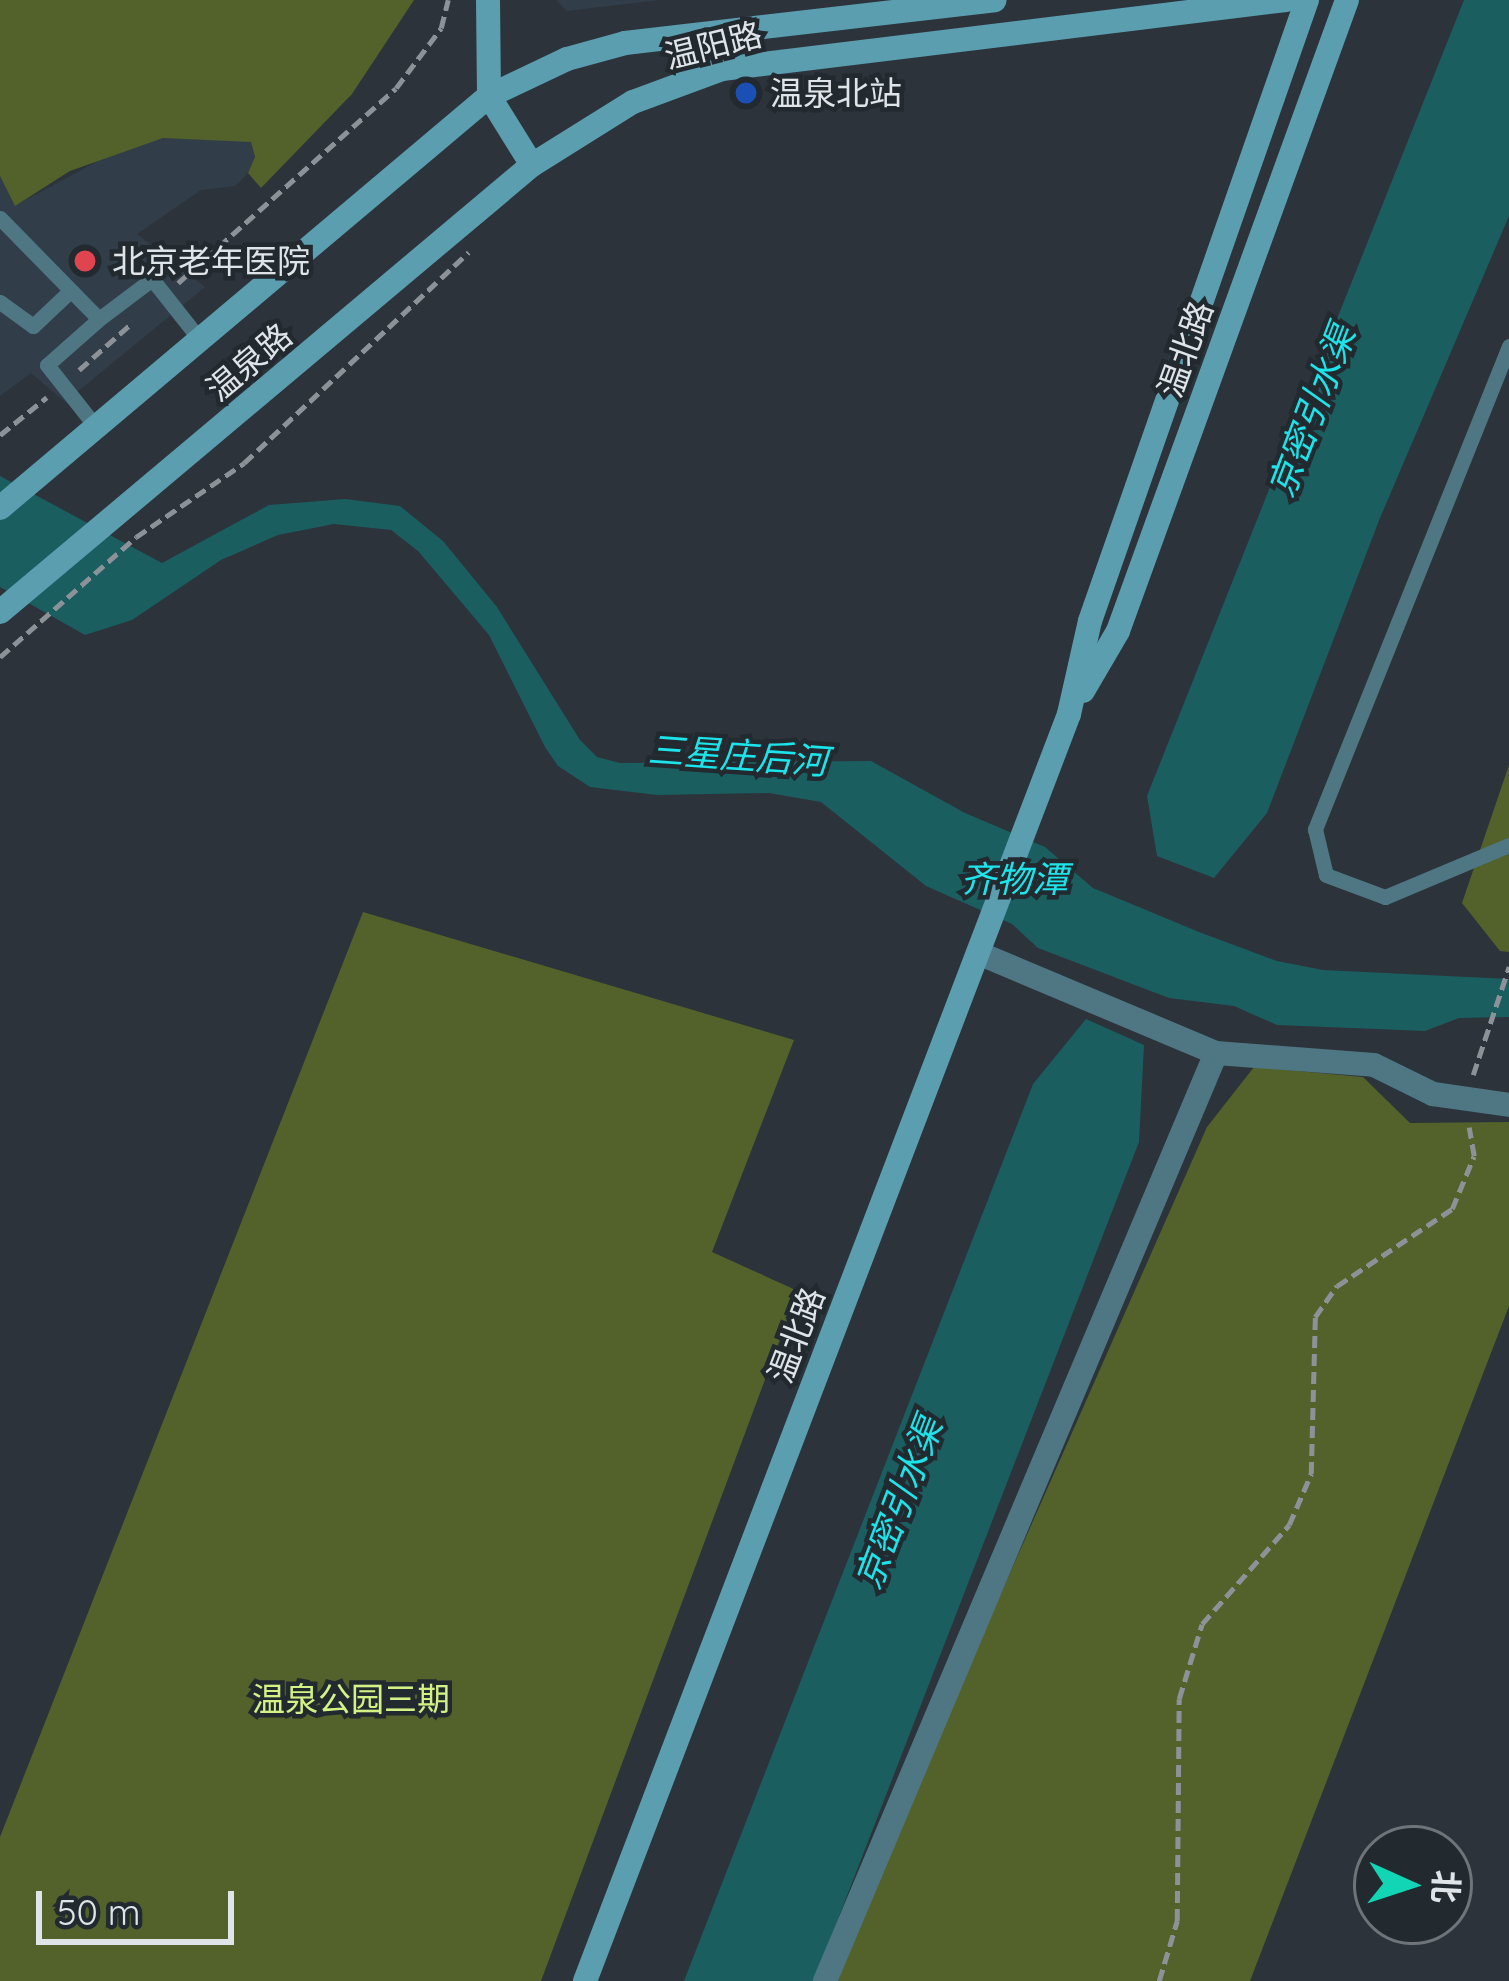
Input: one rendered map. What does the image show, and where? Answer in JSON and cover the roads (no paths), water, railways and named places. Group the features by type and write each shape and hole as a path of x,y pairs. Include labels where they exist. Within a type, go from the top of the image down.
{"main road":[{"path":"488,0 489,96 532,164"},
{"name":"温阳路","path":"489,96 567,58 625,44 995,0"},
{"name":"温阳路","path":"532,164 633,102 722,69 1286,0"},
{"name":"温北路","path":"585,1981 1069,714 1090,621 1307,0"},
{"name":"温北路","path":"1069,714 1118,631 1347,0"},
{"name":"温泉路","path":"0,508 489,96"},
{"name":"温泉路","path":"0,612 532,164"}],"street":[{"path":"977,953 1216,1053 1374,1065 1432,1094 1509,1105"},
{"path":"825,1981 1216,1053"}],"lane":[{"path":"0,218 99,319"},
{"path":"96,427 47,365 99,319 152,279 201,341"},
{"path":"0,302 33,326 70,291"},
{"path":"1509,346 1315,829 1326,875 1385,897 1509,845"}],"water":[{"name":"京密引水渠","path":"1464,0 1509,0 1509,216 1380,518 1267,813 1214,878 1157,856 1147,796"},
{"name":"齐物潭","path":"0,476 162,563 269,505 345,499 400,506 443,541 497,607 580,740 597,757 620,763 871,761 965,813 1045,847 1093,888 1199,932 1277,961 1323,970 1509,979 1509,1017 1459,1018 1425,1031 1277,1025 1234,1006 1169,998 1038,948 1012,924 926,886 821,802 769,793 657,795 590,787 558,766 545,747 489,635 418,551 391,530 334,524 278,535 221,560 132,620 85,635 0,587"},
{"name":"京密引水渠","path":"1086,1019 1144,1045 1139,1142 814,1981 684,1981 1033,1084"}],"place":[{"name":"温泉北站","path":"746,93"},
{"name":"北京老年医院","path":"85,261"}],"water label":[{"name":"三星庄后河","path":"738,755"}],"park label":[{"name":"温泉公园三期","path":"351,1699"}]}
